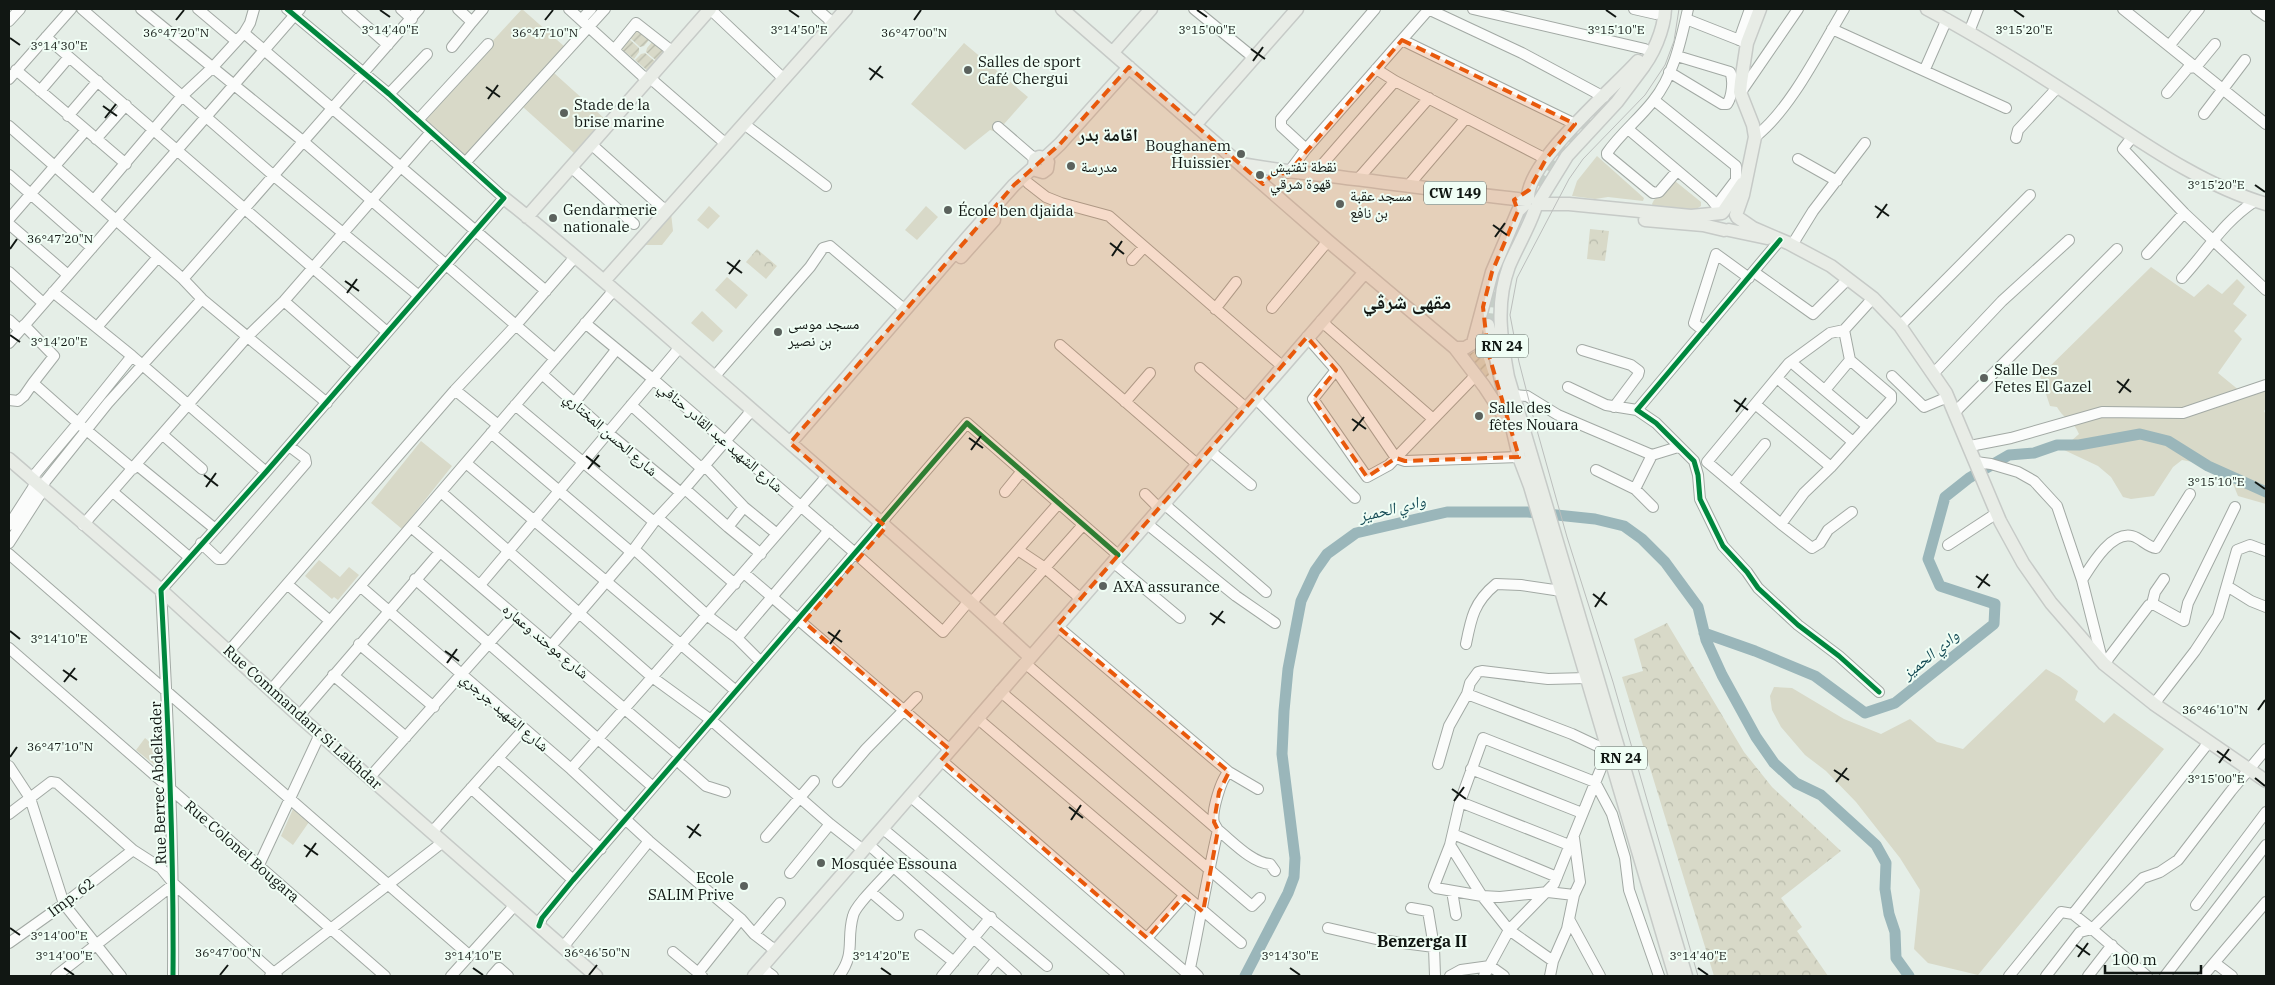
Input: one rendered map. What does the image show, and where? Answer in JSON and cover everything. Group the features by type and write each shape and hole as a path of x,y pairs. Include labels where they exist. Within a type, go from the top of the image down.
{"main road":[{"path":"527,217 710,9"},
{"path":"609,286 666,211 846,9"},
{"path":"1113,52 1152,9"},
{"path":"1196,124 1297,9"},
{"path":"1927,9 1969,32 2058,87 2146,146 2213,184 2261,203"},
{"name":"RN 24","path":"1066,10 1242,164 1271,192 1455,348 1517,426"},
{"path":"1630,78 1641,64 1659,10"},
{"path":"1531,200 1567,156 1617,102 1661,31 1659,10"},
{"path":"1727,230 1718,224 1718,218 1726,212 1746,175 1755,138 1753,125 1740,92 1743,42 1751,10"},
{"path":"1531,200 1546,159 1575,124 1641,64"},
{"path":"792,445 905,310 1014,185 1040,164 1131,68"},
{"path":"792,445 1028,183 1040,164"},
{"name":"CW 149","path":"1242,164 1288,173 1358,179 1508,199"},
{"path":"1253,174 1288,173"},
{"path":"1271,192 1268,178 1273,174"},
{"path":"504,198 680,347 883,525 995,624 1028,660"},
{"path":"1508,199 1531,200"},
{"path":"1508,199 1531,200 1568,210 1691,216 1726,212 1753,228 1792,245 1831,266 1873,298 1900,326 1948,397 1997,513 2023,564 2051,603 2104,664 2154,704 2266,781"},
{"name":"RN 24","path":"1455,348 1465,348 1473,343 1492,272 1513,224 1531,200"},
{"name":"RN 24","path":"1531,200 1525,232 1509,268 1500,301 1499,315 1502,347 1514,396 1520,457 1536,487"},
{"path":"1618,212 1703,225 1750,236 1780,240"},
{"path":"1513,224 1522,224 1525,232"},
{"path":"758,972 1364,272"},
{"name":"RN 24","path":"1483,307 1483,326 1488,352 1517,426 1686,976"},
{"path":"1490,323 1517,426"},
{"name":"Rue Commandant Si Lakhdar","path":"9,459 83,525 161,590 299,716 596,976"},
{"name":"RN 24","path":"1551,541 1561,591 1675,976"}],"street":[{"path":"9,21 20,9"},
{"path":"9,79 71,9"},
{"path":"82,9 274,176 419,296"},
{"path":"141,9 235,83 554,359"},
{"path":"198,9 240,37 264,50 474,232 546,291"},
{"path":"94,200 182,96 213,67 240,37 250,23 254,9"},
{"path":"348,9 388,45"},
{"path":"401,9 412,19"},
{"path":"183,279 419,9"},
{"path":"458,9 472,22"},
{"path":"452,47 483,9"},
{"path":"569,9 614,50 726,144"},
{"path":"585,23 591,9"},
{"path":"465,163 585,23 604,9"},
{"path":"710,9 784,79"},
{"path":"818,9 833,23"},
{"path":"1194,9 1254,58"},
{"path":"1306,149 1281,126 1281,119 1375,9"},
{"path":"1288,173 1306,149 1429,9 1522,53 1604,97"},
{"path":"1449,20 1454,9"},
{"path":"1473,9 1645,49"},
{"path":"1634,9 1659,10"},
{"path":"1740,92 1798,9"},
{"path":"1755,138 1770,126 1803,78 1844,9"},
{"path":"1969,32 1978,9"},
{"path":"2123,9 2266,124"},
{"path":"2169,46 2199,9"},
{"path":"2256,9 2266,16"},
{"path":"9,342 264,50 294,11 362,74 389,94 504,198 289,446 214,528 161,590"},
{"path":"1677,171 1659,192 1650,192 1607,154 1654,100 1677,56 1687,14 1743,42"},
{"path":"1925,69 1946,19"},
{"path":"614,50 636,22 673,52"},
{"path":"1832,29 1925,69 2006,108"},
{"path":"46,37 388,332"},
{"path":"1402,40 1575,124"},
{"path":"418,120 488,44"},
{"path":"2167,93 2188,68 2196,67 2215,44"},
{"path":"389,94 427,54"},
{"path":"1669,72 1722,104 1726,104 1730,100 1732,77 1730,72 1677,56"},
{"path":"40,91 69,57"},
{"path":"2204,114 2245,60"},
{"path":"1376,69 1395,81 1546,159"},
{"path":"16,70 101,145 126,164"},
{"path":"68,116 98,81"},
{"path":"1314,174 1395,81"},
{"path":"2016,138 2018,130 2058,87"},
{"path":"1358,179 1429,98"},
{"path":"1628,129 1726,212 1736,180 1736,166 1654,100"},
{"path":"96,139 126,105"},
{"path":"1408,186 1466,118"},
{"path":"744,124 826,186"},
{"path":"9,126 183,279 202,299 326,403"},
{"path":"998,127 1040,164"},
{"path":"9,219 86,130"},
{"path":"83,525 247,337 284,301 431,132"},
{"path":"2133,136 2123,149 2184,213 2266,290"},
{"path":"1792,245 1813,211 1865,143"},
{"path":"591,144 666,211"},
{"path":"1798,160 1837,181"},
{"path":"571,167 634,224"},
{"path":"9,175 92,248"},
{"path":"1028,183 1046,197 1109,216 1282,366"},
{"path":"1900,326 2030,195"},
{"path":"2182,278 2201,258 2212,239 2238,212 2261,203"},
{"path":"2147,254 2184,213"},
{"path":"9,224 68,275"},
{"path":"1637,410 1780,240"},
{"path":"1933,374 2002,301 2069,240"},
{"path":"1272,308 1328,241"},
{"path":"714,377 824,248 830,246 905,310"},
{"path":"1132,260 1144,248"},
{"path":"1954,412 2117,249"},
{"path":"1704,331 1694,323 1716,254 1813,314 1848,279"},
{"path":"97,327 158,257"},
{"path":"229,651 455,390 516,325 575,257"},
{"path":"9,272 43,303"},
{"path":"1216,309 1236,282"},
{"path":"271,690 585,323 609,286"},
{"path":"53,292 132,356 266,472"},
{"path":"1707,462 1791,362 1830,333 1844,330 1873,298"},
{"path":"9,543 38,485 202,299"},
{"path":"284,301 358,366"},
{"path":"9,320 22,327 54,356 24,396 18,401 9,400"},
{"path":"1321,321 1432,418"},
{"name":"شارع الشهيد عبد القادر حنافي","path":"585,323 726,441 944,632 970,602"},
{"path":"1780,524 1804,493 1831,467 1892,398 1850,360 1844,330"},
{"path":"1307,337 1336,370 1396,458 1405,461 1520,457"},
{"path":"1060,345 1197,464"},
{"path":"480,585 680,347"},
{"path":"575,402 616,350"},
{"path":"1582,350 1631,366 1639,371 1638,375 1614,406"},
{"path":"9,525 38,485 78,422 132,356"},
{"path":"1825,390 1850,360"},
{"path":"1791,362 1867,426"},
{"path":"1200,368 1246,408"},
{"path":"1336,370 1312,399 1367,477 1396,458 1432,418 1476,375"},
{"name":"شارع الحسن المختاري","path":"542,374 608,433 760,554"},
{"path":"1125,402 1150,374"},
{"path":"1892,376 1924,407 1948,397"},
{"path":"1777,378 1853,442"},
{"path":"33,383 87,430 214,528"},
{"path":"1970,446 2011,438 2102,412 2183,413 2266,385"},
{"path":"1568,387 1585,397 1614,406 1637,410 1656,423 1694,461 1698,475 1700,499 1723,546 1747,572 1766,597 1880,692"},
{"path":"455,390 498,425"},
{"path":"1514,396 1533,398 1558,414 1652,455 1678,446 1707,462 1780,524 1812,548 1820,544 1828,530 1852,512"},
{"path":"1255,398 1355,498"},
{"path":"1755,404 1831,467"},
{"path":"515,405 734,584"},
{"path":"631,406 777,534"},
{"path":"551,646 656,520 752,410"},
{"path":"539,926 546,922 629,821 883,525 967,423 1083,524 1180,618"},
{"path":"491,434 558,492 737,638 761,662"},
{"path":"163,435 202,469"},
{"path":"1733,483 1765,444"},
{"path":"202,543 220,560 229,553 306,463 305,458 289,446"},
{"path":"1209,450 1251,485"},
{"path":"1635,489 1652,455"},
{"path":"1976,462 1991,464 2018,472 2034,481 2049,495 2057,506 2082,580 2104,664"},
{"path":"466,463 736,691"},
{"path":"1596,470 1635,489 1652,507"},
{"path":"1005,492 1022,471"},
{"path":"571,769 680,644 708,616 827,476"},
{"path":"113,492 189,557"},
{"path":"441,492 652,677 714,723 830,824 894,867 1016,976"},
{"path":"1145,494 1161,505 1266,592"},
{"path":"2082,580 2097,557 2117,538 2131,536 2156,548 2190,494"},
{"path":"970,602 1059,503"},
{"path":"728,527 744,507"},
{"path":"2152,604 2184,621 2188,603 2235,507"},
{"path":"1948,544 1997,513"},
{"path":"1146,523 1236,596 1275,623"},
{"path":"995,624 1083,524"},
{"name":"شارع موحند وعماره","path":"411,527 624,709 706,786 725,792"},
{"path":"737,638 829,530"},
{"path":"2154,704 2218,616 2237,550 2250,545 2266,551"},
{"path":"1018,550 1045,568 1081,599"},
{"path":"299,716 440,552"},
{"path":"9,554 469,955"},
{"path":"744,573 950,750"},
{"path":"2104,664 2152,604 2155,592 2164,579"},
{"path":"416,580 654,787"},
{"path":"287,584 330,621"},
{"path":"1466,644 1472,614 1483,594 1496,584 1521,585 1561,591"},
{"name":"شارع الشهيد جرجري","path":"360,586 571,769 629,821 648,841 776,951"},
{"path":"2227,586 2251,601 2266,607"},
{"name":"Rue Berrec Abdelkader","path":"161,590 174,884 173,976"},
{"path":"370,777 434,707 514,614"},
{"path":"714,723 736,691 801,620"},
{"path":"1057,626 1229,772 1258,789"},
{"path":"359,644 434,707"},
{"name":"Rue Colonel Bougara","path":"9,648 385,976"},
{"path":"1028,660 1218,830 1252,857 1265,864 1270,864 1275,871"},
{"path":"1438,764 1449,726 1478,672 1548,679 1587,678"},
{"path":"334,675 406,737"},
{"path":"1000,691 1252,906 1260,898"},
{"path":"1467,694 1572,734 1608,751 1557,877 1548,892 1509,930 1484,976"},
{"path":"838,782 866,749 917,697"},
{"path":"977,718 1184,896 1242,943"},
{"path":"432,832 524,729"},
{"path":"259,865 288,798 320,734"},
{"path":"1574,895 1548,892 1500,897 1482,896 1434,886 1450,845 1460,802 1483,738 1595,782 1612,814 1625,858 1629,890 1659,976"},
{"path":"2072,914 2209,742"},
{"path":"2046,976 2080,932 2092,929 2143,878 2160,872 2178,860 2266,749"},
{"path":"498,758 601,849"},
{"path":"941,760 1147,938 1171,962 1190,976"},
{"path":"539,926 542,918 601,849 629,821 654,787 681,761"},
{"path":"9,766 30,798 64,904 121,976"},
{"path":"1471,769 1582,813"},
{"path":"1198,976 1190,968 1203,912 1208,869 1218,830 1214,822 1219,792 1222,781 1229,772"},
{"path":"766,837 814,781"},
{"path":"9,814 51,782 57,783 133,850 161,868 174,884 273,975 443,842"},
{"path":"471,788 574,880"},
{"path":"911,797 1119,976"},
{"path":"1460,802 1571,841"},
{"path":"2196,905 2266,812"},
{"path":"790,873 830,824"},
{"path":"882,828 991,917 1047,966"},
{"path":"1453,834 1557,877"},
{"path":"563,947 648,841"},
{"path":"1550,976 1553,961 1569,919 1574,895 1580,882 1571,841"},
{"path":"2165,976 2266,844"},
{"path":"1450,845 1482,896 1509,930 1553,961"},
{"name":"Imp. 62","path":"9,943 64,904 133,850"},
{"path":"838,976 847,965 851,946 853,915 894,867"},
{"path":"56,976 174,884"},
{"path":"1452,891 1456,916"},
{"path":"871,892 898,915"},
{"path":"1147,938 1184,896"},
{"path":"2204,976 2266,902"},
{"path":"754,934 780,903"},
{"path":"451,976 515,905"},
{"path":"1411,908 1428,911 1434,947 1435,976"},
{"path":"2009,976 2061,912 2072,914 2092,929 2112,945 2143,975"},
{"path":"942,976 991,917"},
{"path":"673,952 700,974 741,919"},
{"path":"1569,919 1600,976"},
{"path":"1328,928 1380,940 1434,947"},
{"path":"920,935 954,962"},
{"path":"2088,976 2112,945"},
{"path":"983,976 997,959"},
{"path":"2215,962 2232,976"},
{"path":"1450,976 1460,970 1490,966 1504,976"},
{"path":"492,976 499,968 508,976"},
{"path":"758,972 773,976"}],"highlighted area":[{"path":"1402,40 1575,124 1546,159 1529,190 1514,200 1518,211 1492,272 1483,307 1488,352 1519,457 1405,461 1396,458 1367,477 1313,399 1336,370 1307,337 1057,626 1229,772 1219,792 1214,822 1218,830 1203,912 1184,896 1147,938 941,760 950,750 804,622 886,527 790,443 1014,185 1060,144 1129,67 1263,184 1273,174 1288,173"}],"green space":[{"path":"522,9 565,47 465,156 423,117"},
{"path":"636,28 649,40 644,46 640,47 629,37"},
{"path":"628,38 639,48 639,52 634,59 620,48"},
{"path":"652,42 665,53 658,62 646,52"},
{"name":"Salles de sport Café Chergui","path":"964,43 1028,97 997,132 990,130 965,150 911,104"},
{"path":"645,53 657,63 649,72 635,60"},
{"name":"Stade de la brise marine","path":"554,73 605,119 574,153 523,107"},
{"path":"1597,156 1644,198 1643,201 1608,197 1595,199 1572,196 1577,181"},
{"path":"1675,181 1701,202 1701,206 1691,210 1654,207 1652,204 1654,200"},
{"path":"709,206 720,216 708,229 697,220"},
{"path":"926,206 938,217 917,240 905,230"},
{"path":"671,213 673,231 662,245 644,245"},
{"path":"1590,229 1609,231 1605,261 1587,259"},
{"path":"757,249 777,266 766,279 746,262"},
{"path":"2151,267 2194,297 2208,284 2222,294 2237,279 2245,287 2233,304 2247,315 2234,331 2242,339 2218,373 2240,391 2266,380 2266,408 2264,411 2266,415 2266,504 2238,496 2229,474 2220,467 2182,460 2173,467 2154,496 2131,499 2123,497 2111,477 2098,466 2062,449 2079,434 2074,425 2057,407 2050,406 2040,376"},
{"path":"727,277 748,295 736,309 715,290"},
{"path":"702,311 723,331 713,342 691,323"},
{"path":"1479,342 1489,375 1485,378 1467,355 1475,351"},
{"path":"421,441 452,466 402,529 371,503"},
{"path":"319,560 340,577 349,567 359,575 338,600 334,597 332,599 305,576"},
{"path":"1667,623 1744,752 1772,787 1841,851 1781,898 1802,927 1797,931 1828,976 1714,976 1622,677 1643,671 1634,639"},
{"path":"2046,669 2078,691 2075,700 2104,723 2114,713 2164,749 1978,975 1928,963 1914,949 1920,890 1900,858 1856,802 1826,771 1805,755 1781,727 1772,710 1770,696 1774,687 1792,688 1844,719 1881,734 1910,719 1937,742 1963,749"},
{"path":"160,732 162,771 136,750 145,738 151,743"},
{"path":"293,809 309,822 293,845 281,836"}],"waterway":[{"name":"وادي الحميز","path":"1704,633 1755,651 1815,676 1865,713 1895,703 1994,624 1995,604 1940,586 1928,559 1945,497 1969,478 2009,455 2034,453 2057,445 2079,445 2140,434 2168,441 2208,466 2266,492"},
{"name":"وادي الحميز","path":"1245,976 1288,893 1294,877 1295,858 1282,754 1288,669 1301,601 1315,571 1327,554 1356,533 1447,512 1528,512 1595,519 1624,526 1642,539 1665,562 1698,607 1706,640 1722,675 1756,737 1774,763 1796,783 1821,795 1876,845 1886,863 1885,889 1889,914 1895,932 1896,958 1909,976"}],"tunnel":[{"path":"1514,234 1551,163 1570,138 1621,85"},
{"path":"1493,304 1503,266"},
{"path":"1488,325 1491,295"}],"tram line":[{"path":"1679,9 1674,41 1665,65 1645,95 1583,159 1569,179 1517,278 1510,315 1519,362 1567,537 1613,682 1698,976"}],"cycle path":[{"path":"173,976 173,879 161,590 504,198 389,94 287,9"},
{"path":"1780,240 1637,410 1656,423 1694,461 1698,475 1700,499 1723,546 1747,572 1758,588 1798,625 1839,656 1879,692"},
{"path":"539,926 542,918 573,880 967,423 1118,555"}],"place":[{"name":"Salles de sport Café Chergui","path":"968,70"},
{"name":"Stade de la brise marine","path":"564,113"},
{"name":"Boughanem Huissier","path":"1241,154"},
{"name":"مدرسة","path":"1071,166"},
{"name":"نقطة تفتيش قهوة شرقي","path":"1260,175"},
{"name":"مسجد عقبة بن نافع","path":"1340,204"},
{"name":"École ben djaida","path":"948,210"},
{"name":"Gendarmerie nationale","path":"553,218"},
{"name":"مسجد موسى بن نصير","path":"778,332"},
{"name":"Salle Des Fetes El Gazel","path":"1984,378"},
{"name":"Salle des fêtes Nouara","path":"1479,416"},
{"name":"AXA assurance","path":"1103,586"},
{"name":"Mosquée Essouna","path":"821,863"},
{"name":"Ecole SALIM Prive","path":"744,886"}],"district":[{"name":"اقامة بدر","path":"1108,134"},
{"name":"مقهى شرڨي","path":"1407,301"},
{"name":"Benzerga II","path":"1422,941"}]}
